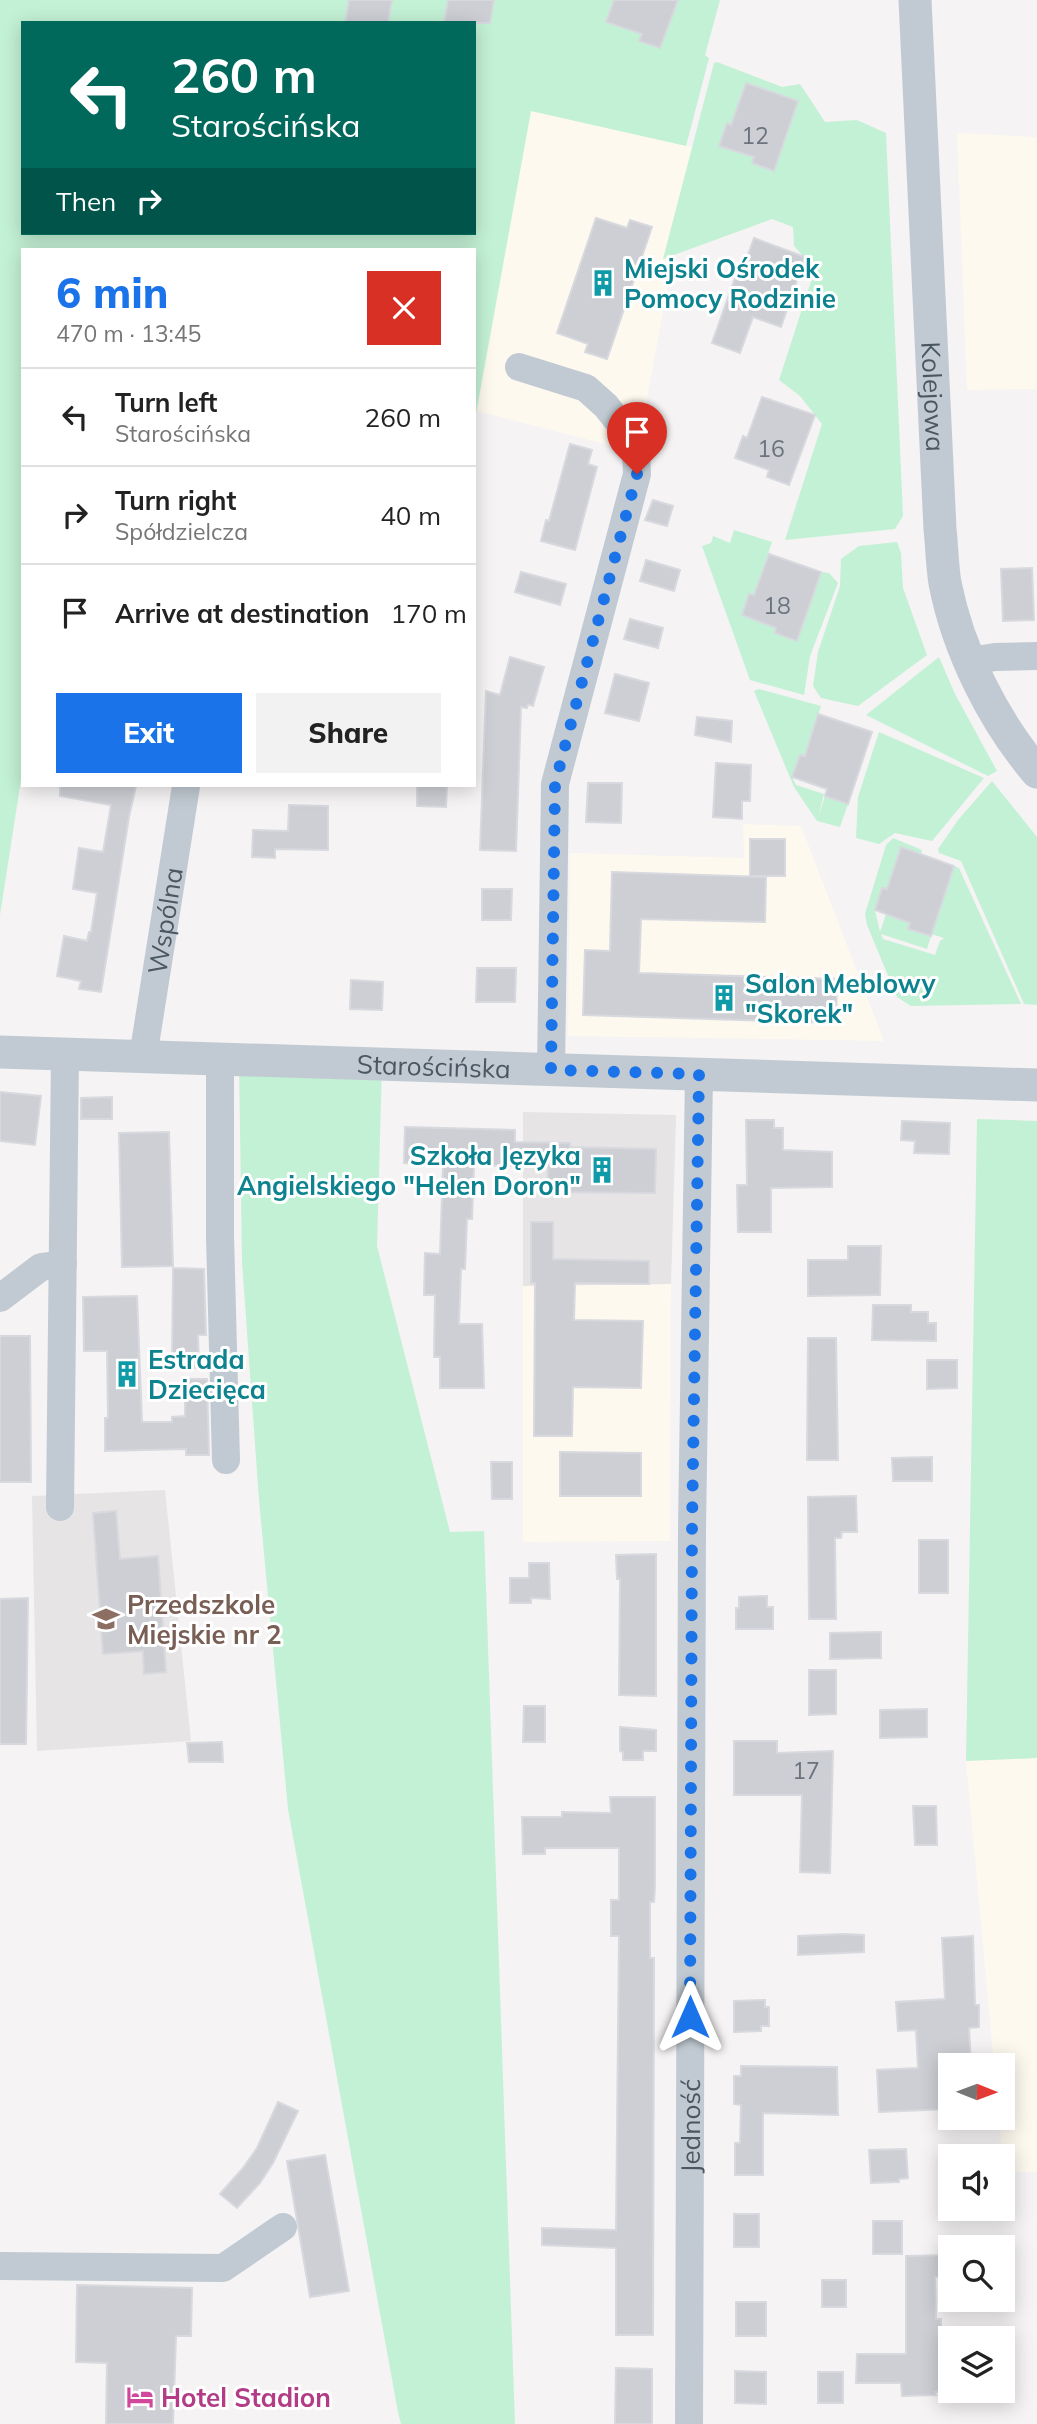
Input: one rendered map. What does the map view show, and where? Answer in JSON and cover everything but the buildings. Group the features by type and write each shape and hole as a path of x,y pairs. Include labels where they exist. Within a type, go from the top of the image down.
{"street":[{"name":"Kolejowa","path":"915,0 940,529 945,582 957,627 995,711 1037,772"},
{"path":"519,367 586,388 606,406 625,430 636,453 637,474 555,784 551,1070"},
{"path":"971,661 995,657 1037,656"},
{"name":"Wspólna","path":"143,1057 186,787"},
{"name":"Starościńska","path":"0,1052 1037,1085"},
{"path":"60,1507 65,1054"},
{"path":"220,1059 220,1237 226,1460"},
{"name":"Jedność","path":"688,2424 692,1528 699,1074"},
{"path":"0,1298 41,1267 63,1264"},
{"path":"0,2266 223,2268 284,2227"}],"shaded area":[{"path":"531,111 694,147 643,419 624,449 477,411"},
{"path":"957,133 1037,137 1037,389 967,390"},
{"path":"743,824 801,826 884,1041 568,1036 570,853 744,858"},
{"path":"523,1112 676,1115 671,1284 523,1286"},
{"path":"671,1284 670,1541 523,1542 523,1286"},
{"name":"Przedszkole Miejskie nr 2","path":"165,1490 191,1741 37,1751 32,1496"},
{"path":"1037,1758 1037,2172 1015,2172 1015,2144 1001,2144 1000,2130 1015,2130 1015,2053 993,2053 966,1761"}],"green space":[{"path":"0,0 720,0 705,55 709,58 686,146 531,111 476,413 476,248 21,248 21,780 0,915"},
{"path":"714,63 782,87 800,84 825,122 857,120 886,133 903,516 895,529 785,540 822,424 800,396 779,380 815,269 794,246 793,227 772,219 663,259"},
{"path":"734,530 772,542 754,595 749,594 742,615 776,628 775,633 797,640 821,572 829,573 838,583 810,656 804,695 750,680 702,546 711,543 713,536 730,543"},
{"path":"897,542 901,553 903,588 927,655 858,706 821,698 813,686 818,652 840,586 841,559 859,546"},
{"path":"939,657 955,694 997,771 988,776 866,715"},
{"path":"759,689 821,706 805,756 800,755 792,777 796,785 824,794 818,818 825,796 848,804 840,827 817,821 794,787 754,691"},
{"path":"879,732 984,778 932,841 895,833 879,844 856,838 858,797"},
{"path":"992,781 1037,837 1037,1005 1024,1004 961,861 939,853 938,849 958,820"},
{"path":"893,838 922,850 921,854 901,848 887,889 882,888 875,910 880,932 886,914 910,923 908,929 931,936 927,949 881,934 883,939 935,955 940,941 944,938 931,934 954,866 959,868 1021,1004 911,1006 897,997 865,914 886,845"},
{"path":"239,1060 382,1064 377,1246 450,1532 484,1531 515,2424 401,2424 398,2412 288,1809 259,1500 242,1262"},
{"path":"977,1119 1037,1121 1037,1758 966,1761"}],"place":[{"name":"Miejski Ośrodek Pomocy Rodzinie","path":"603,283"},
{"name":"Salon Meblowy \"Skorek\"","path":"724,998"},
{"name":"Szkoła Języka Angielskiego \"Helen Doron\"","path":"602,1170"},
{"name":"Estrada Dziecięca","path":"127,1374"},
{"name":"Przedszkole Miejskie nr 2","path":"106,1619"},
{"name":"Hotel Stadion","path":"140,2397"}],"route":[{"path":"637,474 555,784 551,1070 699,1074 692,1528 690,2017"}]}
